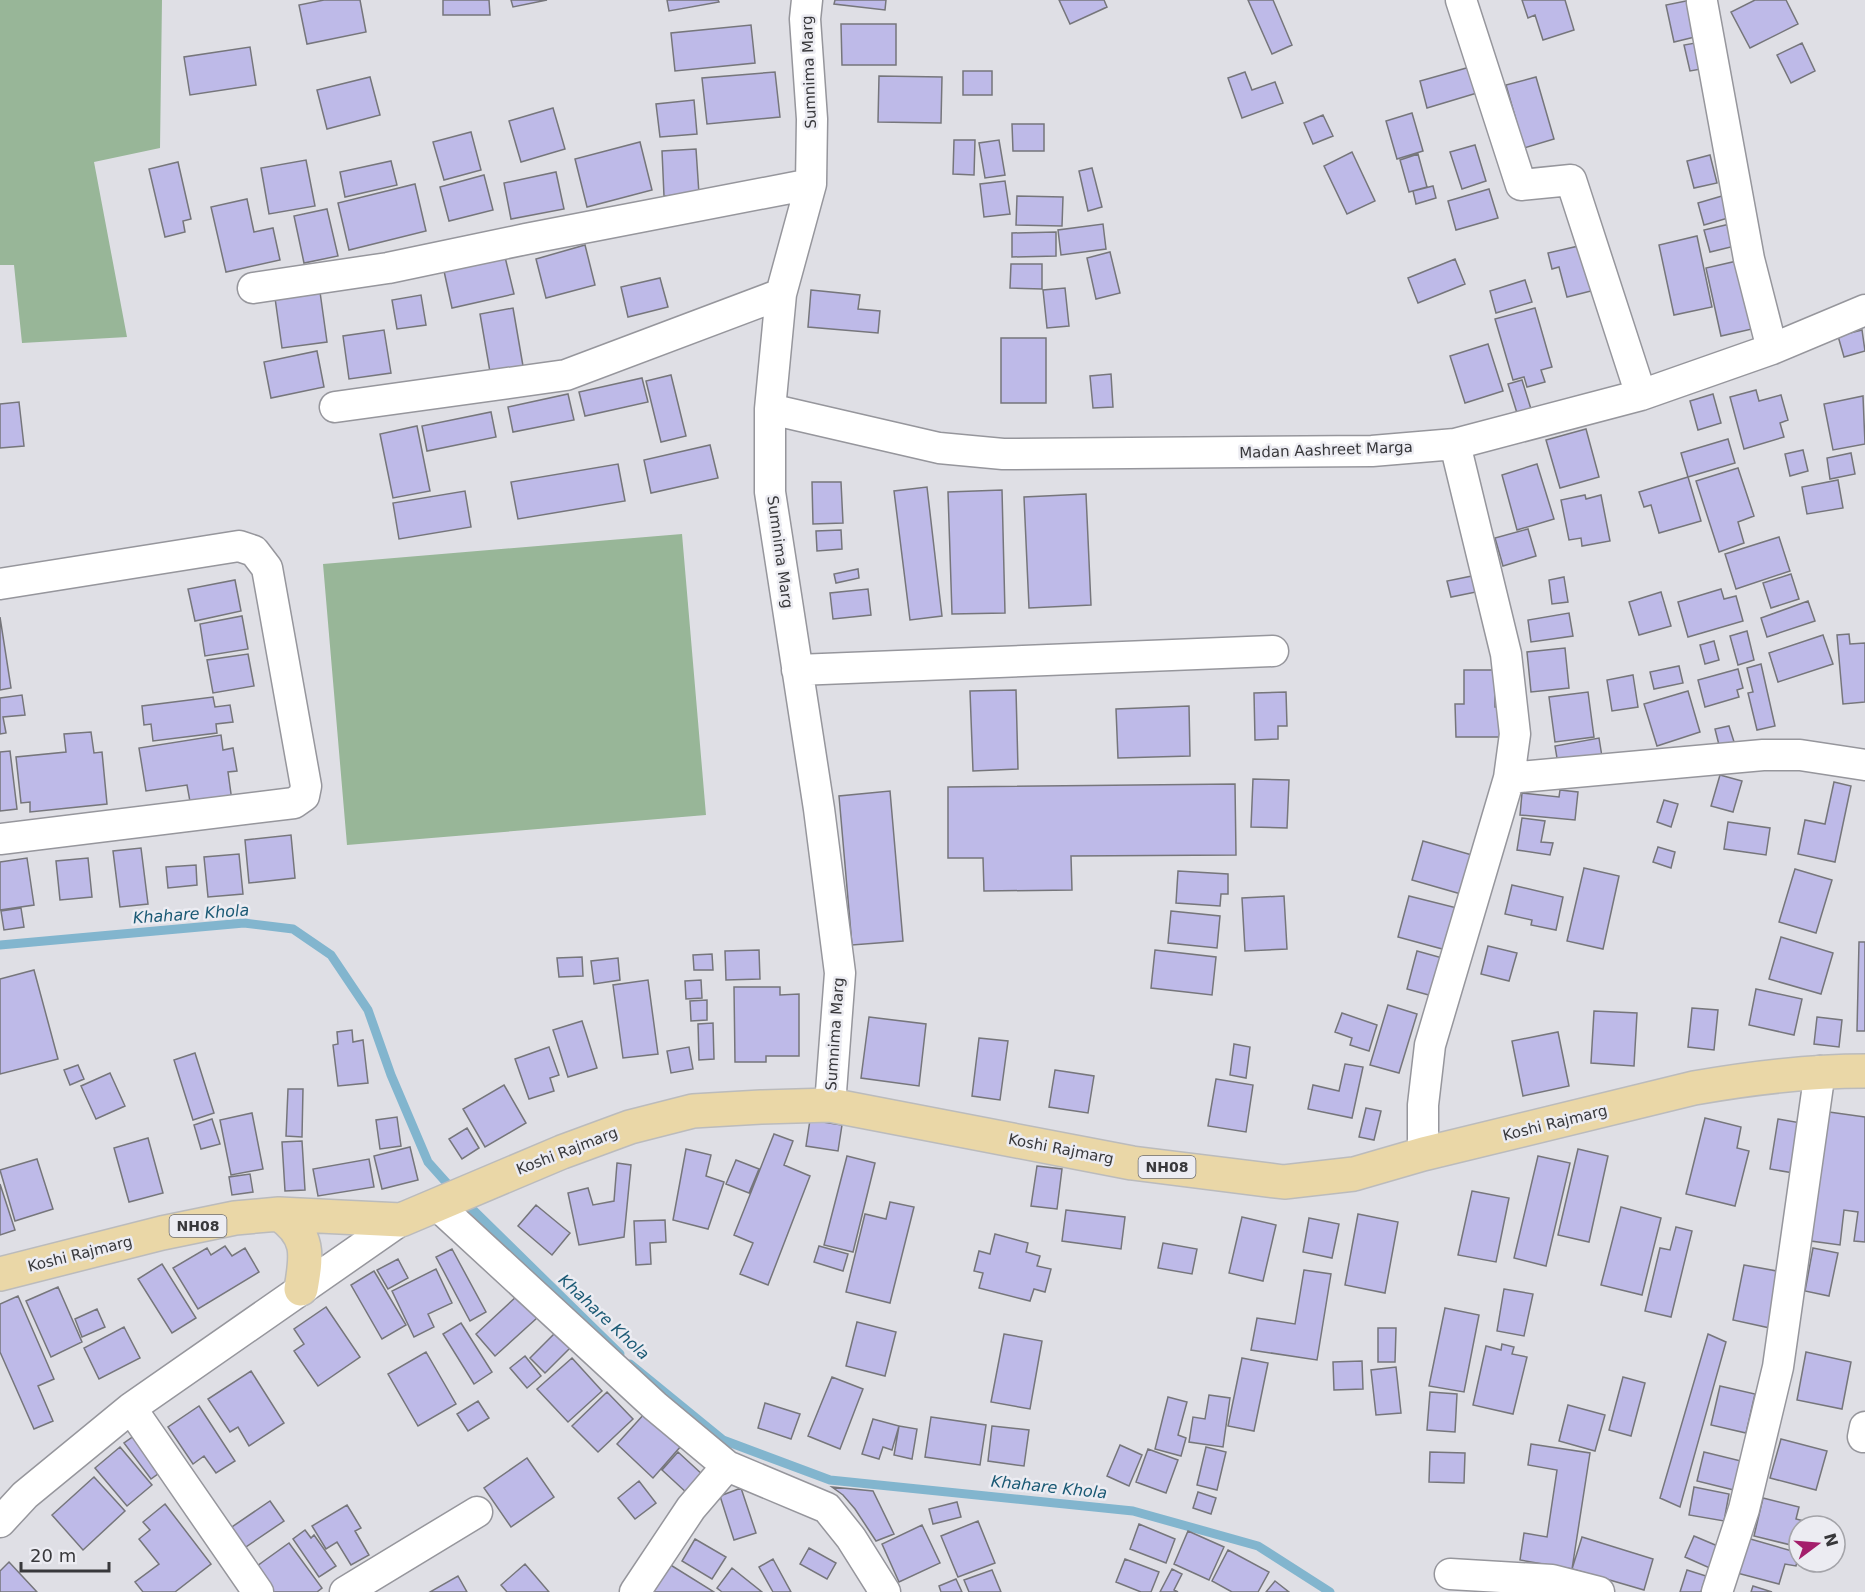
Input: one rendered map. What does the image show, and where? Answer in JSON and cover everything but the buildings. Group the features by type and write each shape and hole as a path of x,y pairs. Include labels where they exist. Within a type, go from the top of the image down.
{"main road":[{"name":"Koshi Rajmarg","path":"0,1274 162,1233 235,1218 279,1214 401,1220 475,1188 630,1127 693,1111 830,1105 1132,1163 1284,1182 1354,1174 1694,1088 1820,1071 1865,1071"},
{"path":"279,1214 293,1224 300,1234 305,1252 301,1289"}],"street":[{"name":"Sumnima Marg","path":"807,0 805,19 812,119 811,184 781,294 770,409 770,492 819,809 840,973 830,1105"},
{"path":"1461,0 1521,185 1571,180 1641,394"},
{"path":"1702,2 1749,259 1772,349"},
{"path":"253,288 388,268 811,184"},
{"path":"335,407 566,375 781,294"},
{"name":"Madan Aashreet Marga","path":"770,409 939,448 1003,454 1372,452 1455,444 1641,394 1772,349 1865,310"},
{"path":"1423,1155 1423,1105 1430,1045 1509,778 1515,734 1506,654 1455,444"},
{"path":"0,584 239,546 254,551 267,568 306,786 304,796 294,802 0,839"},
{"path":"797,670 1274,651"},
{"path":"1509,778 1763,755 1800,755 1865,765"},
{"path":"1717,1592 1744,1509 1778,1367 1820,1071"},
{"path":"440,1204 655,1406 728,1466 827,1508 851,1538 885,1592"},
{"path":"0,1522 25,1495 131,1408 401,1220"},
{"path":"131,1408 258,1592"},
{"path":"635,1592 691,1508 728,1466"},
{"path":"345,1592 477,1512"},
{"path":"1450,1574 1552,1580 1599,1592"}],"green space":[{"path":"0,0 162,0 160,148 94,162 127,337 22,343 14,265 0,265"},
{"path":"682,534 706,815 347,845 323,564"}],"waterway":[{"name":"Khahare Khola","path":"0,945 244,923 293,929 331,955 368,1010 391,1075 428,1162 453,1190"},
{"name":"Khahare Khola","path":"463,1200 620,1354"},
{"name":"Khahare Khola","path":"630,1364 723,1440 830,1480 1133,1511 1258,1546 1330,1592"}]}
